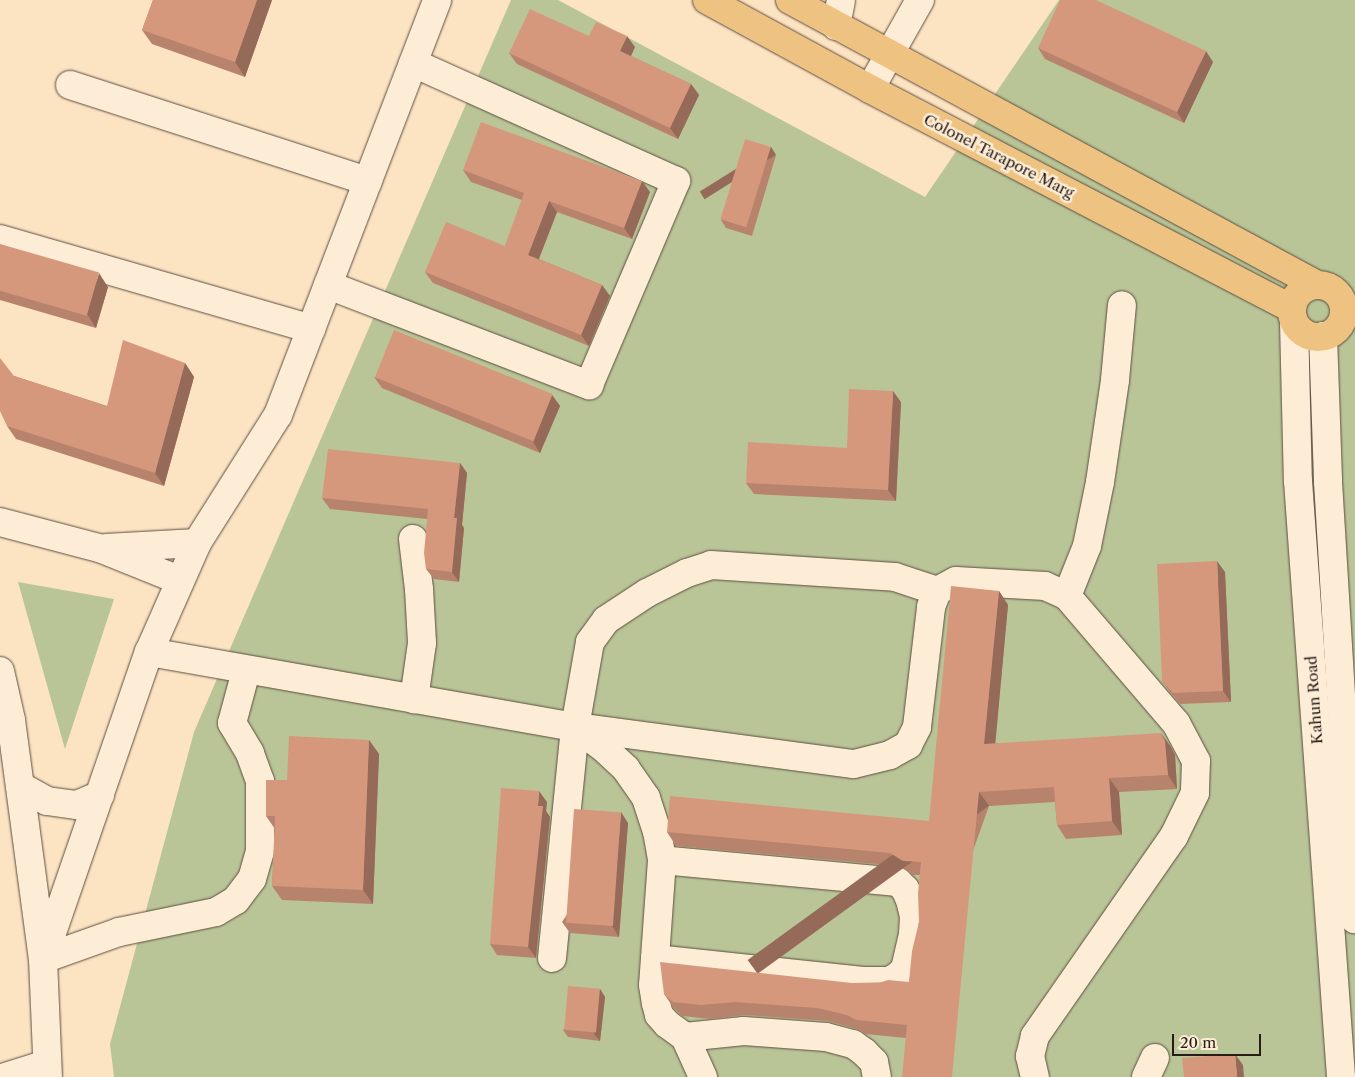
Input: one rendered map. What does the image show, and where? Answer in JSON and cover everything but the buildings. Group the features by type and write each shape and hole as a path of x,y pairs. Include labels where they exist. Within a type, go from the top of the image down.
{"main road":[{"name":"Colonel Tarapore Marg","path":"707,0 1293,316"},
{"path":"790,0 839,13 890,54 1337,297 1344,312 1337,334 1307,335 1293,316 1295,297 1301,291 1337,297"}],"street":[{"path":"43,959 149,652 179,580 197,543 278,415 437,0"},
{"path":"870,89 920,0"},
{"path":"328,285 589,385 676,181 413,63"},
{"path":"70,85 368,181"},
{"path":"0,239 311,329"},
{"path":"1067,596 1087,546 1100,482 1115,380 1122,305"},
{"name":"Kahun Road","path":"1293,316 1298,481 1341,1077"},
{"name":"Kahun Road","path":"1337,334 1328,482 1345,607 1355,919"},
{"path":"0,522 102,549 179,580"},
{"path":"413,539 419,589 422,643 414,699"},
{"path":"102,549 197,543"},
{"path":"552,958 576,727 590,642 596,630 619,610 687,573 711,565 895,577 937,591"},
{"path":"149,652 246,671 576,727 854,764 890,755 908,745 917,727 931,608 937,591 956,581 1045,586 1067,596 1176,723 1196,761 1195,793 1174,836 1035,1036 1030,1056 1035,1077"},
{"path":"43,959 119,932 216,912 236,900 252,879 260,851 260,781 250,753 232,723 246,671"},
{"path":"1,684 11,720 43,959 48,1070 5,1077"},
{"path":"576,727 607,751 626,769 646,798 657,831 662,860 653,985 659,1015 684,1037 703,1077"},
{"path":"20,786 48,801 78,805 100,795"},
{"path":"655,959 863,981 889,981 905,969 913,935 914,916 910,900 906,889 898,882 662,860"},
{"path":"684,1037 744,1031 826,1037 853,1044 864,1052 874,1062 877,1077"}],"green space":[{"path":"511,0 558,0 925,197 1059,0 1355,0 1355,1077 114,1077 110,1044 194,732"},
{"path":"18,582 114,599 65,749"}]}
